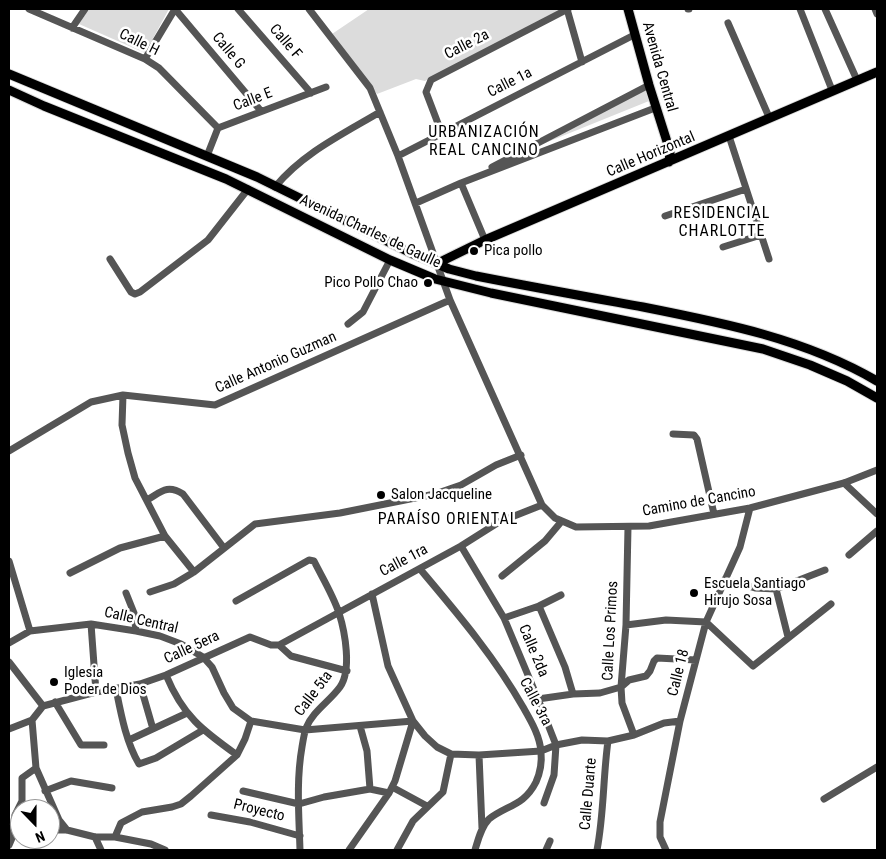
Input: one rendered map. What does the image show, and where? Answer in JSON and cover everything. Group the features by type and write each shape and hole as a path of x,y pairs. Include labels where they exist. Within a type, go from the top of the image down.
{"main road":[{"name":"Avenida Central","path":"628,9 634,35 669,148 668,162"},
{"name":"Calle Horizontal","path":"436,264 485,240 877,72"},
{"name":"Avenida Charles de Gaulle","path":"9,74 257,177 274,187 436,264 476,276 715,321 759,332 797,344 834,359 877,381"},
{"name":"Avenida Charles de Gaulle","path":"9,90 248,189 390,260 442,282 491,294 763,349 810,365 847,381 877,398"},
{"path":"164,153 171,150 183,154 185,152 182,146"},
{"path":"192,165 188,158 191,155 207,156"}],"street":[{"name":"Calle H","path":"29,9 145,58 159,68 218,128"},
{"path":"72,28 85,9"},
{"path":"145,58 175,9"},
{"name":"Calle G","path":"175,9 261,111"},
{"name":"Calle F","path":"238,9 311,93"},
{"path":"309,9 370,88 416,203 442,282 542,505 561,522 545,541 502,576"},
{"path":"568,9 582,62"},
{"name":"Calle 2a","path":"442,134 426,92 431,80 568,9"},
{"path":"800,9 832,90"},
{"path":"826,9 857,80"},
{"path":"875,9 877,14"},
{"path":"728,23 769,118"},
{"name":"Calle 1a","path":"398,156 634,35"},
{"path":"416,203 460,183 649,85"},
{"name":"Calle E","path":"218,128 326,87"},
{"path":"460,183 656,108"},
{"path":"274,187 284,175 305,157 380,112"},
{"path":"207,156 218,128"},
{"path":"728,136 768,259"},
{"path":"460,183 485,240"},
{"path":"110,259 131,292 135,294 140,292 208,240 248,189"},
{"path":"665,216 746,189"},
{"path":"723,247 761,235"},
{"path":"348,324 363,312 390,260"},
{"name":"Calle Antonio Guzman","path":"9,451 91,402 123,396 216,405 450,300"},
{"path":"123,396 122,425 135,478 165,536 194,572"},
{"path":"673,434 694,435 714,514"},
{"path":"150,592 174,584 194,572 255,524 340,513 435,494 461,484 521,455"},
{"name":"Camino de Cancino","path":"561,522 576,527 649,526 750,508 844,483 877,470"},
{"path":"844,483 877,514"},
{"path":"147,500 166,488 176,489 183,494 224,548"},
{"name":"Calle 1ra","path":"279,645 420,569 500,522 542,505"},
{"name":"Calle 18","path":"666,850 660,837 660,822 680,721 706,622 740,547 750,508"},
{"name":"Calle Los Primos","path":"628,526 626,625 621,687 622,703 634,735"},
{"path":"849,555 877,531"},
{"path":"70,573 120,548 165,536"},
{"name":"Calle 2da","path":"461,546 504,618 556,745 554,775 544,803"},
{"name":"Calle 5ta","path":"236,601 309,560 314,561 339,612 345,641 347,671 341,686 318,709 305,730 300,762 300,850"},
{"path":"9,561 30,631"},
{"name":"Calle 3ra","path":"420,569 479,640 507,679 533,726 541,751 541,767 536,782 526,796 521,801 488,820 482,828"},
{"path":"725,579 755,588 776,589 826,570"},
{"path":"776,589 788,637"},
{"path":"126,593 134,613 136,631"},
{"path":"372,594 388,666 413,721 437,747 451,754 479,755 541,751 556,745 582,740 608,741 634,735 664,723 680,721"},
{"path":"504,618 538,606 561,595"},
{"path":"626,625 666,620 706,622 753,666 831,604"},
{"path":"538,606 565,668 573,694"},
{"path":"91,624 96,692"},
{"name":"Calle Central","path":"9,643 30,631 91,624 136,631 181,644 203,658 212,667 233,708 250,721"},
{"name":"Calle 5era","path":"43,706 96,692 140,684 166,675 250,637 271,645 279,645 291,656 347,671"},
{"path":"538,699 573,694 600,693 621,687 629,680 646,676 657,658 696,660"},
{"path":"9,662 43,706 32,720 9,729"},
{"path":"166,675 174,695 203,730 237,754"},
{"path":"140,684 153,729"},
{"path":"116,689 121,714 139,764 156,758 203,730"},
{"path":"56,702 80,745 104,745"},
{"path":"129,740 188,713"},
{"path":"32,720 36,768 59,820 67,830"},
{"path":"115,837 121,823 142,812 172,808 181,804 237,754 246,739 250,721 305,730 413,721"},
{"path":"349,850 391,790 413,721"},
{"path":"360,726 367,751 370,789"},
{"name":"Calle Duarte","path":"597,850 602,822 604,768 608,741"},
{"path":"397,850 413,821 443,792 451,754"},
{"path":"475,850 482,828 479,755"},
{"path":"824,799 877,767"},
{"path":"22,799 22,778 36,768"},
{"path":"45,791 71,781 112,788"},
{"path":"243,792 299,804 324,797 370,789 391,790 427,806"},
{"name":"Proyecto","path":"212,815 250,822 300,836"},
{"path":"60,830 96,837 115,837 151,844 165,850"},
{"path":"96,837 101,850"},
{"path":"546,850 550,841"}],"shaded area":[{"path":"89,9 169,9 145,53 79,24"},
{"path":"369,9 565,9 565,11 425,81 416,79 377,94 332,34"},
{"path":"645,85 649,101 498,162"}],"place":[{"name":"Pica pollo","path":"474,251"},
{"name":"Pico Pollo Chao","path":"428,283"},
{"name":"Salon Jacqueline","path":"381,495"},
{"name":"Escuela Santiago Hirujo Sosa","path":"694,593"},
{"name":"Iglesia Poder de Dios","path":"54,682"}],"district":[{"name":"URBANIZACIÓN REAL CANCINO","path":"484,142"},
{"name":"RESIDENCIAL CHARLOTTE","path":"722,223"},
{"name":"PARAÍSO ORIENTAL","path":"448,520"}]}
